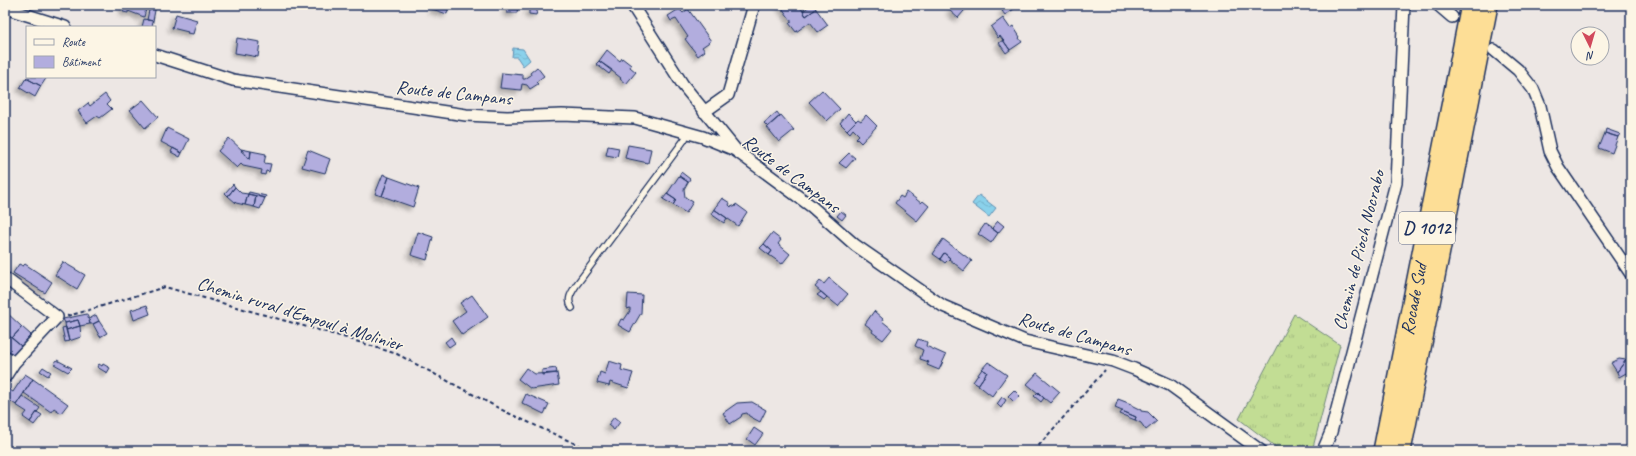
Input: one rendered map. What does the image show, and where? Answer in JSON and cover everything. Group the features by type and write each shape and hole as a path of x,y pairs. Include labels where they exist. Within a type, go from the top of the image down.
{"highway":[{"name":"Rocade Sud","path":"1383,451 1471,5"},
{"name":"Rocade Sud","path":"1401,451 1488,5"}],"street":[{"path":"632,5 683,85 735,150"},
{"path":"704,112 728,95 754,5"},
{"name":"Chemin de Pioch Nocrabo","path":"1323,451 1331,432 1396,183 1404,5"},
{"path":"1438,5 1452,17"},
{"path":"5,8 62,26"},
{"path":"1494,50 1518,70 1533,89 1540,106 1550,151 1558,167 1631,274"},
{"name":"Route de Campans","path":"156,55 233,80 466,116 611,116 635,118 688,132 735,150 814,208 855,245 943,306 1025,341 1112,361 1170,385 1261,451"},
{"path":"5,278 57,317 14,363 5,377"},
{"path":"5,356 14,363"}],"lane":[{"path":"572,308 569,303 570,296 577,284 685,139 688,132"}],"path":[{"name":"Chemin rural d'Empoul à Molinier","path":"57,317 79,313 165,287 397,354 506,412 591,451"},
{"path":"1034,451 1112,361"}],"green space":[{"path":"1294,314 1340,345 1312,451 1281,451 1239,419"}],"water":[{"path":"513,48 523,49 530,60 523,66 517,57 512,57"},
{"path":"979,195 996,208 989,217 972,204"}],"building":[{"path":"124,5 147,5 144,17 128,11 128,13 123,12"},
{"path":"152,5 156,5 153,21 147,20 149,10 151,10"},
{"path":"433,5 449,5 447,14 432,9"},
{"path":"780,5 799,5 806,16 816,9 828,25 818,32 810,22 796,32 789,23 792,22"},
{"path":"811,5 814,5 816,9 806,16 803,11"},
{"path":"955,5 969,5 958,18 950,11"},
{"path":"1010,5 1014,9 1005,15 1002,11"},
{"path":"507,6 518,6 517,13 507,13"},
{"path":"529,8 538,8 536,15 529,14"},
{"path":"679,9 683,13 688,9 711,41 702,47 705,51 698,56 685,39 688,37 676,19 671,21 668,16"},
{"path":"176,14 197,20 193,34 172,28"},
{"path":"1003,18 1010,28 1013,26 1022,42 1010,50 1000,36 998,38 991,27"},
{"path":"144,19 153,21 152,26 142,26"},
{"path":"237,38 260,42 258,57 235,53"},
{"path":"1003,40 1010,50 1006,53 999,43"},
{"path":"607,50 620,61 622,58 631,65 630,67 636,72 626,84 620,79 621,78 599,61"},
{"path":"599,61 612,70 609,74 596,64"},
{"path":"537,67 544,76 536,82 538,84 530,89 527,85 522,84 521,90 500,88 502,73 523,75 523,79 525,79 531,75 530,73"},
{"path":"26,78 46,78 41,86"},
{"path":"26,78 41,86 35,97 20,88"},
{"path":"822,90 840,109 827,121 809,102"},
{"path":"105,94 110,101 107,104 112,109 100,118 97,116 87,123 78,111 88,103 90,106"},
{"path":"143,100 158,117 145,128 130,110"},
{"path":"777,112 780,116 768,127 764,123"},
{"path":"848,113 856,121 847,130 840,123"},
{"path":"781,115 794,130 779,142 767,127"},
{"path":"866,115 877,126 861,143 856,138 859,135 853,129 850,133 847,130 858,119 861,121"},
{"path":"167,128 189,139 182,153 161,142"},
{"path":"1606,129 1620,134 1618,137 1605,133"},
{"path":"1605,133 1618,137 1612,153 1599,148"},
{"path":"229,138 242,150 241,151 247,156 247,158 250,159 251,151 266,154 264,163 271,164 269,172 266,171 265,175 261,174 262,170 243,166 241,164 237,168 218,151"},
{"path":"628,145 651,149 648,163 625,158"},
{"path":"608,146 619,148 617,157 606,155"},
{"path":"173,148 182,153 180,157 171,152"},
{"path":"241,149 251,151 250,159 247,158"},
{"path":"308,150 330,159 325,173 302,167"},
{"path":"849,153 855,158 846,168 839,163"},
{"path":"681,172 690,179 688,182 679,176"},
{"path":"383,174 389,177 382,196 375,194"},
{"path":"679,176 688,182 684,189 685,197 693,202 686,213 673,205 676,200 667,194"},
{"path":"389,177 419,188 413,207 382,196"},
{"path":"233,184 235,187 228,196 225,193"},
{"path":"235,187 241,193 248,194 245,205 236,203 228,196"},
{"path":"249,192 266,196 265,198 248,194"},
{"path":"907,192 921,203 923,201 929,206 917,221 895,203 900,196 903,198"},
{"path":"248,194 256,196 254,207 245,205"},
{"path":"667,194 676,200 673,205 663,199"},
{"path":"256,196 265,198 260,209 254,207"},
{"path":"722,198 730,203 729,205 731,207 732,205 735,207 736,204 747,212 738,226 714,209"},
{"path":"714,209 727,218 724,223 711,214"},
{"path":"841,211 846,215 842,220 837,216"},
{"path":"998,221 1004,226 998,233 992,228"},
{"path":"985,224 998,233 991,243 978,234"},
{"path":"418,232 433,237 427,260 411,255"},
{"path":"772,233 781,240 778,244 790,254 782,264 769,255 772,251 764,244"},
{"path":"943,239 972,261 964,271 944,253 940,259 933,254"},
{"path":"764,244 772,251 769,255 760,248"},
{"path":"944,253 950,258 945,263 940,259"},
{"path":"63,262 85,275 77,289 55,275"},
{"path":"19,264 23,266 25,264 52,282 45,293 13,273"},
{"path":"829,278 848,294 838,306 815,287 820,281 824,284"},
{"path":"821,292 827,297 824,300 817,295"},
{"path":"628,294 642,295 641,313 630,332 618,325 621,319 624,320 630,311 630,308 627,309"},
{"path":"472,295 488,317 462,335 452,321 466,311 460,303"},
{"path":"147,305 150,314 134,320 131,310"},
{"path":"5,311 22,327 12,338 5,333"},
{"path":"874,311 883,319 882,321 892,329 883,340 872,332 873,330 865,324"},
{"path":"87,314 90,324 80,326 78,320 65,323 63,319"},
{"path":"96,315 99,321 90,324 89,319"},
{"path":"78,320 80,326 66,330 65,323"},
{"path":"99,321 107,333 100,337 93,324"},
{"path":"80,326 81,337 69,341 66,330"},
{"path":"22,327 31,335 21,346 12,338"},
{"path":"66,327 69,341 65,342 62,328"},
{"path":"5,333 21,346 13,356 5,348"},
{"path":"451,337 455,343 449,347 445,342"},
{"path":"918,339 927,342 926,346 946,355 939,370 927,365 929,362 920,359 923,350 915,346"},
{"path":"1629,356 1631,356 1630,371 1619,377 1617,372"},
{"path":"1619,359 1626,360 1617,372 1611,363"},
{"path":"57,360 72,368 68,372 54,364"},
{"path":"609,361 622,365 621,370 633,373 628,388 610,382 609,386 597,383 600,372 605,374"},
{"path":"988,362 1007,375 992,396 978,385 987,372 982,369"},
{"path":"99,364 102,366 103,364 110,368 107,373 97,367"},
{"path":"43,367 51,372 48,376 40,371"},
{"path":"526,368 535,374 557,373 559,385 531,389 518,379"},
{"path":"556,368 557,373 542,375 542,370"},
{"path":"982,369 987,372 978,385 973,382"},
{"path":"1037,373 1060,392 1050,403 1027,384"},
{"path":"25,374 33,379 16,405 5,397 5,387 13,392"},
{"path":"33,379 68,404 61,413 54,408 51,412 24,393"},
{"path":"1014,390 1020,396 1014,402 1008,396"},
{"path":"1038,392 1044,398 1041,402 1034,396"},
{"path":"526,394 549,404 544,414 522,403"},
{"path":"22,396 40,408 30,422 23,417 27,412 16,405"},
{"path":"1002,397 1006,400 1001,408 997,404"},
{"path":"1118,399 1131,404 1141,411 1148,412 1157,421 1146,430 1141,423 1135,420 1136,417 1115,408"},
{"path":"752,402 766,410 760,422 749,416 747,413 742,414 741,417 730,424 723,413 737,403"},
{"path":"1122,411 1136,417 1135,420 1120,414"},
{"path":"37,412 42,415 34,425 30,422"},
{"path":"614,417 620,422 614,430 608,425"},
{"path":"754,428 763,434 755,445 747,439"}]}
